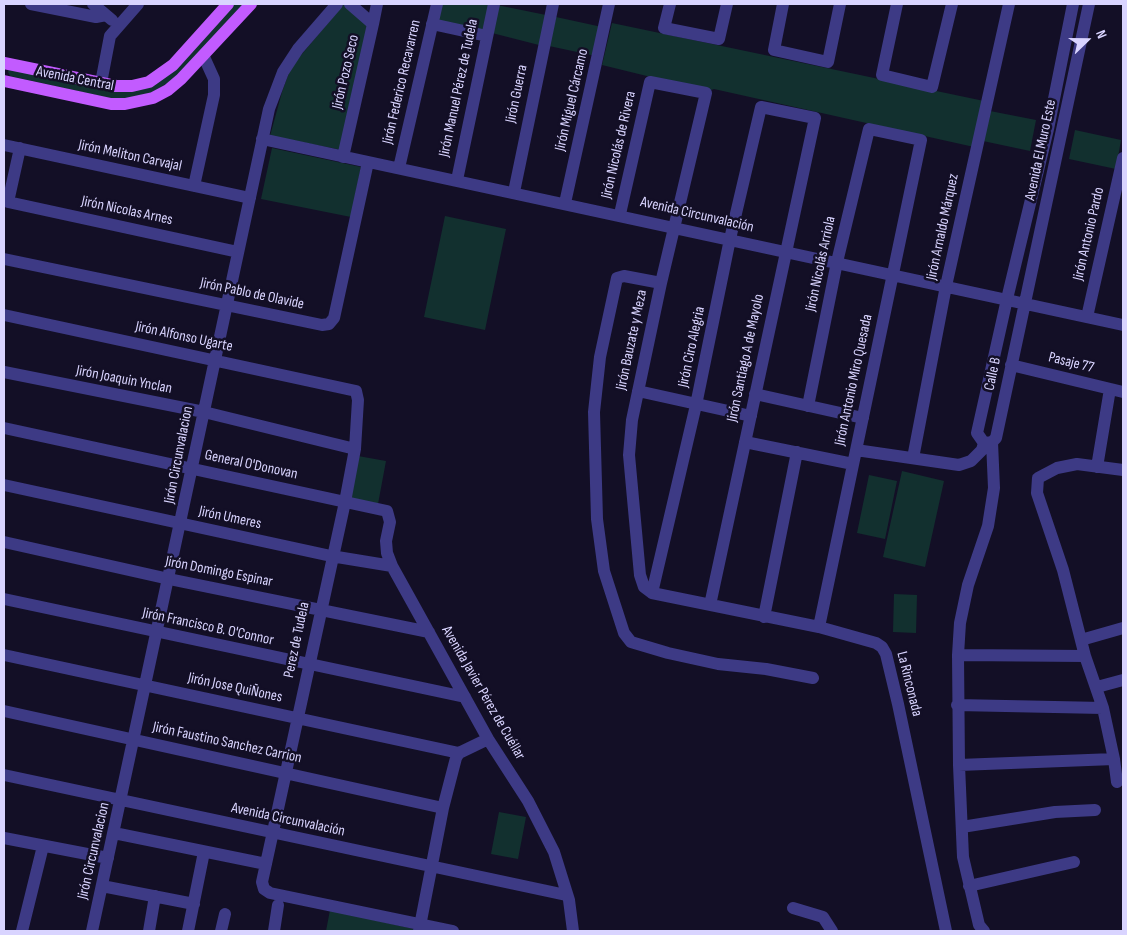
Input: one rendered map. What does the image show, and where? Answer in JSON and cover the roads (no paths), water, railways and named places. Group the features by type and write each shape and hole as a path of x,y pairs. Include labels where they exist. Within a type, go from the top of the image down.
{"main road":[{"name":"Avenida Central","path":"5,64 101,83 132,86 149,82 163,74 184,54 228,4"},
{"name":"Avenida Central","path":"4,80 97,101 125,104 153,98 168,90 204,57 251,4"},
{"path":"4,80 5,64"}],"street":[{"path":"31,4 96,17 106,15"},
{"path":"93,4 119,25"},
{"path":"101,83 110,36 138,4"},
{"name":"Jirón Circunvalacion","path":"92,931 182,524 262,138 275,88 298,49 337,4"},
{"name":"Jirón Pozo Seco","path":"343,157 373,24 350,4"},
{"path":"373,24 377,4"},
{"name":"Jirón Federico Recavarren","path":"399,168 437,4"},
{"name":"Jirón Manuel Pérez de Tudela","path":"457,180 494,4"},
{"name":"Jirón Guerra","path":"514,192 553,4"},
{"name":"Jirón Miguel Cárcamo","path":"565,203 609,4"},
{"path":"670,4 664,28 719,39 727,4"},
{"path":"783,4 774,50 828,62 840,4"},
{"path":"897,4 882,75 932,87 952,4"},
{"name":"Jirón Arnaldo Márquez","path":"913,458 946,286 1009,4"},
{"name":"Avenida El Muro Este","path":"1007,299 1046,137 1073,4"},
{"name":"Avenida El Muro Este","path":"1024,303 1089,4"},
{"path":"432,24 487,36"},
{"path":"194,186 214,95 214,79 204,57"},
{"name":"Jirón Bauzate y Meza","path":"650,82 706,93 660,283 638,391 629,455 640,575 644,587 652,593"},
{"name":"Jirón Nicolás de Rivera","path":"620,214 650,82"},
{"name":"Jirón Ciro Alegria","path":"652,593 696,405 730,239 761,107 816,118"},
{"name":"Jirón Santiago A de Mayolo","path":"710,605 816,118"},
{"name":"Jirón Nicolás Arriola","path":"808,406 837,262 869,129 921,140"},
{"path":"1046,137 1060,140"},
{"name":"Avenida Circunvalación","path":"262,138 343,157 620,214 1123,325"},
{"name":"Jirón Antonio Miro Quesada","path":"819,627 921,140"},
{"name":"Jirón Meliton Carvajal","path":"4,145 250,198"},
{"name":"Jirón Nicolas Arnes","path":"20,148 8,202 238,252"},
{"name":"Jirón Antonio Pardo","path":"1087,317 1123,158"},
{"name":"Jirón Pablo de Olavide","path":"4,260 322,326 329,324 334,318 368,162"},
{"path":"660,283 624,276 617,278 600,357 594,412 597,519 604,571 624,633 631,642 668,653 718,664 766,669 813,678"},
{"name":"Calle B","path":"988,443 978,433 1007,299"},
{"name":"Calle B","path":"856,450 965,464 996,438 1024,303"},
{"name":"Jirón Alfonso Ugarte","path":"4,315 356,391"},
{"name":"Pasaje 77","path":"1011,365 1123,392"},
{"name":"Jirón Joaquin Ynclan","path":"4,372 204,412 355,449"},
{"path":"1097,467 1110,389"},
{"name":"Perez de Tudela","path":"356,391 358,400 355,449 345,502 331,556 262,882 264,888 270,893 420,928"},
{"path":"638,391 751,416"},
{"path":"755,394 863,418"},
{"name":"General O'Donovan","path":"4,428 345,502"},
{"path":"745,442 853,464"},
{"path":"984,931 979,925 963,857 957,705 960,623 968,585 988,526 994,488 988,443"},
{"path":"764,617 797,452"},
{"path":"1117,782 1103,708 1085,656 1063,570 1037,494 1038,478 1057,468 1077,464 1123,470"},
{"name":"Jirón Umeres","path":"4,485 331,556 392,566"},
{"name":"Avenida Javier Pérez de Cuéllar","path":"345,502 387,511 390,522 386,547 392,566 488,739 528,801 554,852 569,900 573,931"},
{"name":"Jirón Domingo Espinar","path":"4,542 169,579 429,632"},
{"name":"La Rinconada","path":"652,593 819,627 876,643 886,654 946,931"},
{"name":"Jirón Francisco B. O'Connor","path":"4,599 465,697"},
{"path":"1081,640 1123,628"},
{"name":"Jirón Jose QuiÑones","path":"4,655 459,753"},
{"path":"958,655 1085,656"},
{"path":"1097,687 1123,680"},
{"path":"957,705 1103,708"},
{"name":"Jirón Faustino Sanchez Carrion","path":"4,712 443,808"},
{"path":"454,931 420,928 443,808 456,758 459,753 488,739"},
{"path":"959,765 1114,759"},
{"name":"Avenida Circunvalación","path":"4,775 272,834 566,895"},
{"path":"962,827 1055,812 1095,810"},
{"path":"114,833 266,864"},
{"path":"4,838 108,858"},
{"path":"22,931 43,846"},
{"path":"188,931 204,852"},
{"path":"969,886 1074,862"},
{"path":"102,886 194,904"},
{"path":"149,931 155,896"},
{"path":"274,931 278,905"},
{"path":"793,908 823,917 832,931"},
{"path":"222,931 225,914"}]}
